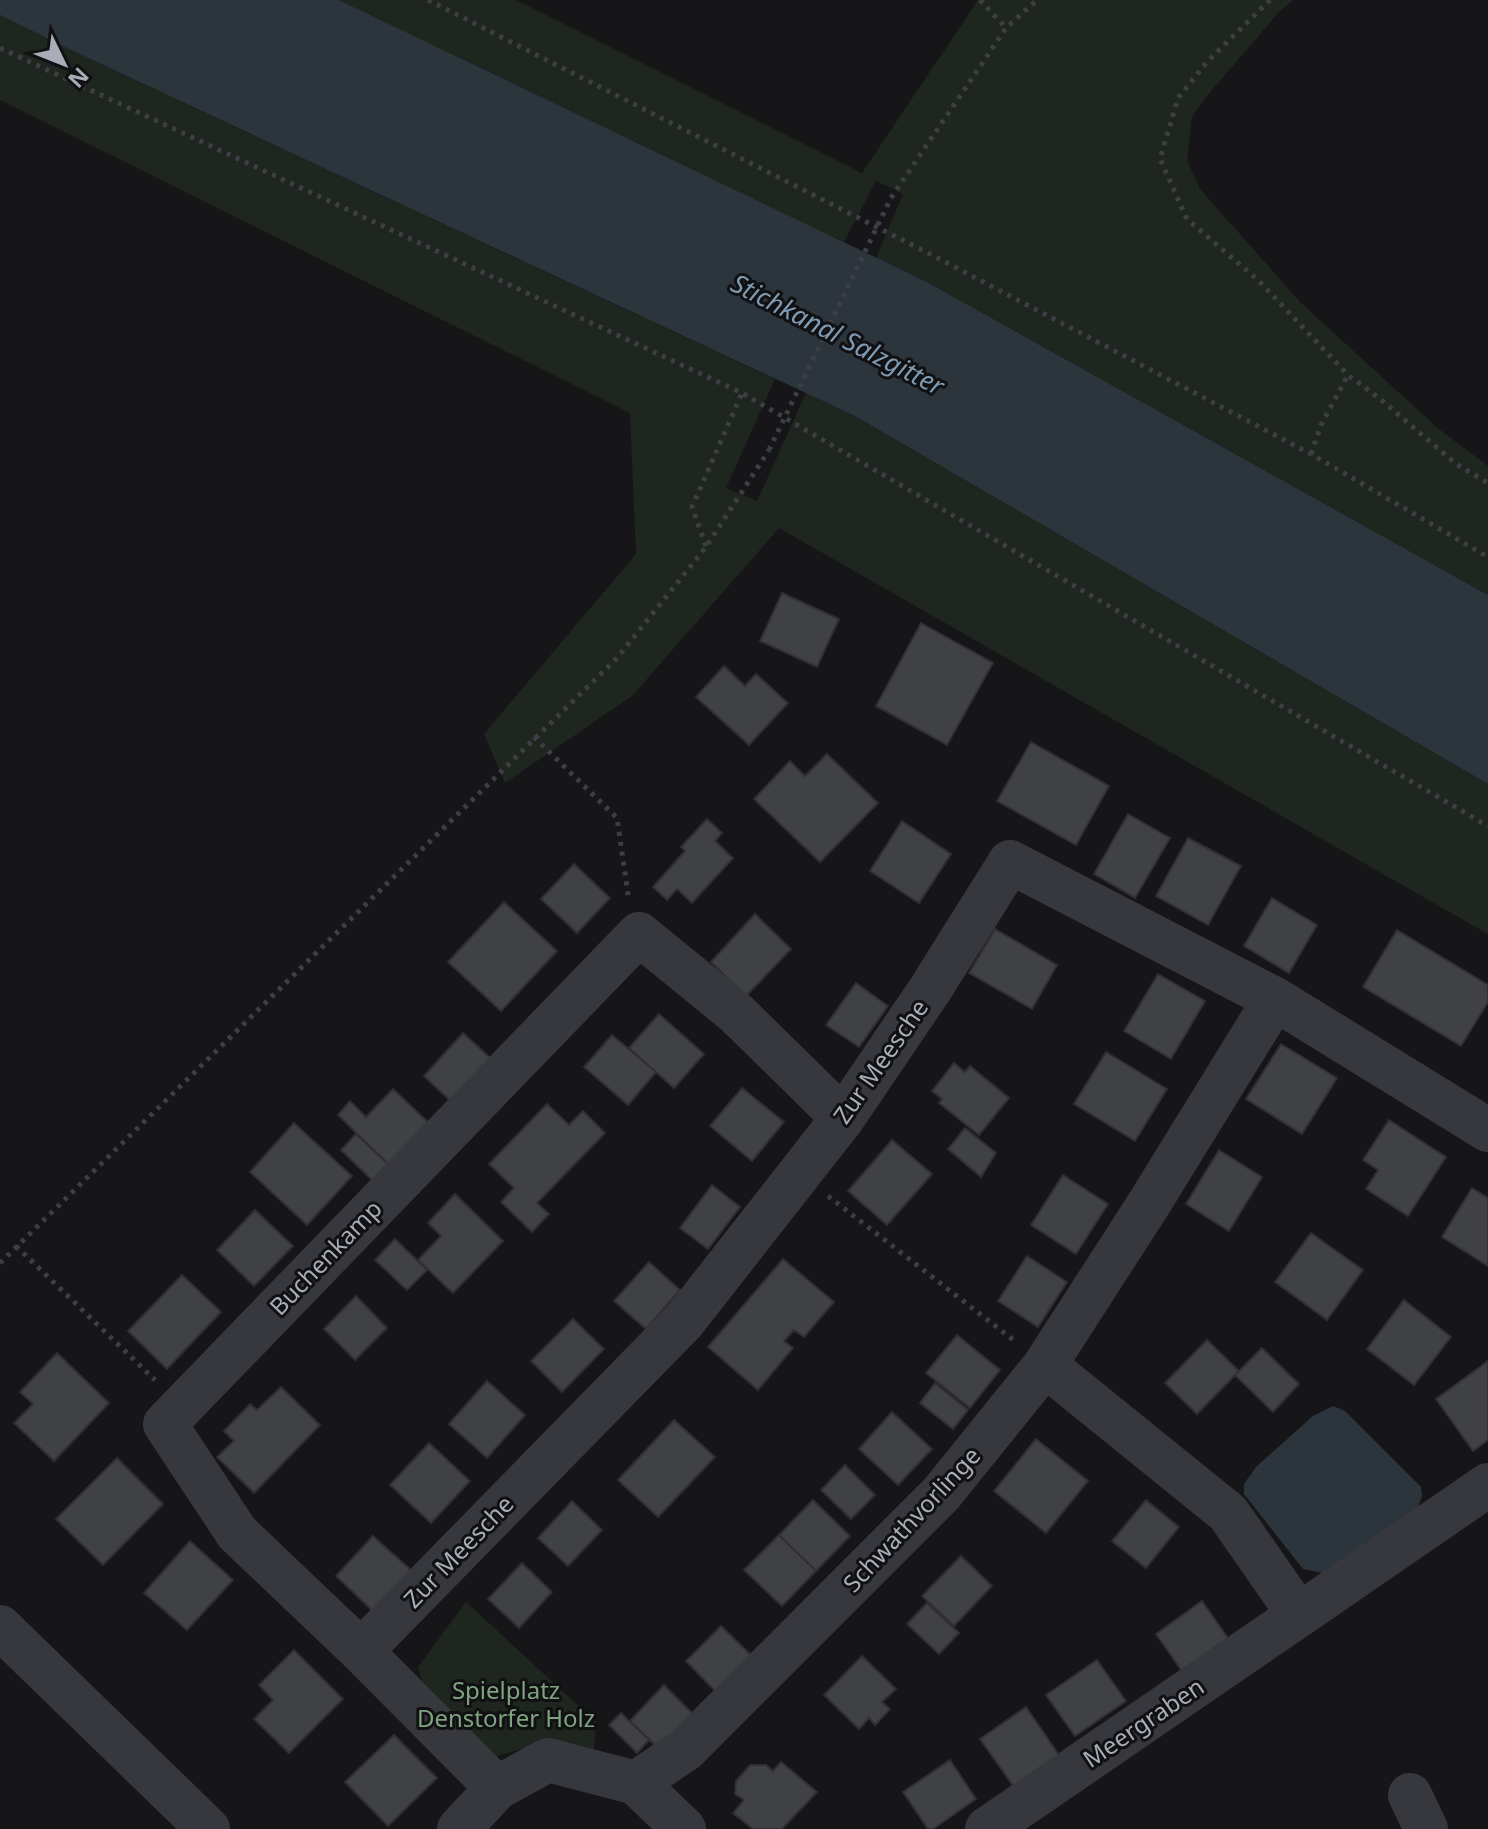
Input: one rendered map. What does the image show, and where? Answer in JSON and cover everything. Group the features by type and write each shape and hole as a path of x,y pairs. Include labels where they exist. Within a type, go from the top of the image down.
{"street":[{"name":"Zur Meesche","path":"361,1651 684,1321 843,1118 931,988 1010,862 1275,999 1488,1130"},
{"path":"635,937 639,934 736,1013 843,1118"},
{"name":"Buchenkamp","path":"181,1406 635,937"},
{"name":"Schwathvorlinge","path":"636,1783 686,1749 941,1494 1045,1365 1275,999"},
{"path":"1045,1365 1228,1513 1299,1615"},
{"path":"181,1406 165,1424 237,1533 361,1651 497,1788"},
{"name":"Meergraben","path":"987,1829 1488,1485"},
{"path":"0,1627 208,1829"},
{"path":"459,1829 497,1788 548,1760 636,1783 684,1829"}],"path":[{"path":"428,0 918,248 1311,454 1488,557"},
{"path":"980,0 1006,28"},
{"path":"0,1263 617,658 706,547 769,450 891,198 1006,28 1037,0"},
{"path":"1270,0 1207,62 1178,98 1160,159 1187,219 1259,281 1348,375 1456,464 1488,483"},
{"path":"0,48 742,393 1488,826"},
{"path":"1311,454 1321,425 1348,375"},
{"path":"706,547 692,507 742,393"},
{"path":"534,737 617,818 635,937"},
{"path":"799,1173 1045,1365"},
{"path":"16,1246 181,1406"}],"green space":[{"path":"339,0 516,0 862,173 978,0 1293,0 1279,12 1192,117 1187,160 1200,189 1301,303 1439,429 1488,466 1488,595 927,282 876,258 903,194 876,181 844,242"},
{"path":"0,15 775,379 726,488 757,501 806,393 855,416 1488,784 1488,934 779,528 632,696 505,783 484,734 636,554 630,413 0,100"},
{"name":"Spielplatz Denstorfer Holz","path":"466,1602 596,1722 593,1761 533,1746 493,1757 422,1681 418,1667"}],"water":[{"name":"Stichkanal Salzgitter","path":"0,0 339,0 927,282 1488,595 1488,784 855,416 69,49 0,15"},
{"path":"1333,1406 1345,1411 1421,1487 1422,1496 1418,1507 1323,1573 1303,1569 1244,1494 1244,1484 1256,1467 1313,1416"}],"building":[{"path":"782,593 839,619 817,667 760,641"},
{"path":"921,623 993,663 947,745 876,706"},
{"path":"724,666 745,686 756,674 788,703 749,745 696,697"},
{"path":"1031,742 1109,786 1076,845 997,801"},
{"path":"827,754 878,803 820,862 754,799 790,761 805,776"},
{"path":"1128,814 1170,838 1135,898 1094,874"},
{"path":"707,819 722,833 715,841 733,858 692,903 677,889 667,900 653,887 685,851 681,847"},
{"path":"902,821 951,854 919,903 870,871"},
{"path":"1188,838 1241,866 1208,925 1156,896"},
{"path":"574,864 610,898 577,933 541,899"},
{"path":"1272,898 1317,925 1289,973 1244,946"},
{"path":"504,902 557,951 501,1011 448,962"},
{"path":"755,914 791,949 746,996 711,962"},
{"path":"995,929 1057,965 1032,1009 969,973"},
{"path":"1397,930 1488,985 1488,1002 1461,1046 1363,987"},
{"path":"1158,974 1205,1001 1171,1059 1124,1031"},
{"path":"856,983 888,1006 859,1047 826,1025"},
{"path":"659,1014 704,1054 674,1088 629,1048"},
{"path":"463,1033 497,1064 456,1106 424,1076"},
{"path":"612,1035 656,1072 628,1105 584,1067"},
{"path":"1281,1044 1337,1078 1302,1134 1246,1099"},
{"path":"1106,1052 1167,1089 1135,1141 1074,1104"},
{"path":"954,1063 965,1072 970,1066 1009,1098 979,1135 939,1103 942,1099 932,1091"},
{"path":"742,1088 784,1122 752,1161 710,1126"},
{"path":"393,1089 432,1126 392,1168 338,1115 350,1101 366,1117"},
{"path":"547,1104 569,1125 583,1111 605,1133 537,1203 549,1214 532,1232 501,1202 514,1188 489,1164"},
{"path":"1389,1120 1446,1157 1408,1216 1366,1189 1378,1170 1363,1160"},
{"path":"294,1123 352,1176 307,1225 250,1172"},
{"path":"965,1128 996,1153 981,1177 948,1149"},
{"path":"356,1134 388,1164 373,1181 341,1150"},
{"path":"892,1140 932,1174 887,1225 848,1191"},
{"path":"1219,1150 1262,1177 1229,1231 1186,1204"},
{"path":"1063,1175 1108,1204 1076,1254 1031,1225"},
{"path":"712,1185 740,1207 708,1249 680,1228"},
{"path":"1472,1188 1488,1198 1488,1266 1442,1237"},
{"path":"455,1194 503,1241 453,1293 418,1260 441,1236 428,1223"},
{"path":"255,1210 293,1246 254,1286 217,1250"},
{"path":"1311,1233 1363,1270 1327,1320 1275,1282"},
{"path":"395,1239 427,1270 407,1290 375,1260"},
{"path":"1027,1256 1067,1282 1038,1327 998,1301"},
{"path":"783,1259 834,1302 804,1337 794,1330 784,1341 793,1348 758,1390 708,1347"},
{"path":"649,1262 680,1290 646,1329 614,1301"},
{"path":"182,1275 221,1312 167,1369 128,1331"},
{"path":"356,1296 387,1328 355,1360 324,1329"},
{"path":"1404,1300 1451,1337 1414,1385 1367,1349"},
{"path":"573,1319 604,1349 562,1392 531,1361"},
{"path":"957,1335 1000,1370 970,1408 926,1373"},
{"path":"1207,1340 1239,1371 1197,1414 1165,1383"},
{"path":"1262,1348 1299,1384 1273,1412 1235,1375"},
{"path":"57,1353 109,1403 54,1461 14,1423 33,1404 20,1392"},
{"path":"1488,1361 1488,1440 1473,1451 1436,1399"},
{"path":"487,1381 525,1415 487,1458 449,1424"},
{"path":"935,1383 968,1410 953,1429 920,1403"},
{"path":"281,1387 320,1425 254,1493 217,1457 234,1441 224,1431 250,1404 257,1410"},
{"path":"892,1412 932,1449 898,1485 859,1449"},
{"path":"674,1420 715,1457 658,1517 618,1480"},
{"path":"1036,1439 1088,1481 1046,1533 994,1491"},
{"path":"429,1443 470,1481 431,1523 390,1485"},
{"path":"117,1458 163,1504 103,1565 56,1519"},
{"path":"845,1465 875,1495 851,1519 821,1490"},
{"path":"813,1500 850,1536 816,1571 779,1535"},
{"path":"1146,1500 1179,1527 1146,1568 1112,1541"},
{"path":"572,1501 602,1530 568,1566 538,1538"},
{"path":"779,1535 816,1571 782,1606 744,1570"},
{"path":"373,1536 412,1571 374,1612 336,1576"},
{"path":"190,1541 233,1580 187,1630 144,1593"},
{"path":"961,1556 992,1586 954,1626 922,1596"},
{"path":"522,1563 552,1592 519,1628 488,1599"},
{"path":"1202,1601 1230,1641 1184,1674 1156,1634"},
{"path":"927,1603 959,1633 939,1654 907,1624"},
{"path":"721,1626 755,1659 719,1695 686,1661"},
{"path":"294,1650 343,1699 289,1753 254,1719 273,1700 259,1685"},
{"path":"862,1656 896,1689 882,1702 890,1709 875,1725 869,1718 859,1729 824,1695"},
{"path":"1097,1660 1126,1701 1075,1736 1046,1695"},
{"path":"664,1685 693,1714 659,1749 630,1721"},
{"path":"1026,1707 1059,1755 1014,1787 980,1739"},
{"path":"621,1713 649,1740 637,1753 609,1725"},
{"path":"394,1735 437,1778 388,1826 345,1782"},
{"path":"950,1760 976,1799 933,1829 928,1829 903,1792"},
{"path":"781,1762 817,1792 782,1829 753,1829 733,1813 744,1800 735,1794 736,1781 750,1765 766,1765 773,1771"}]}
